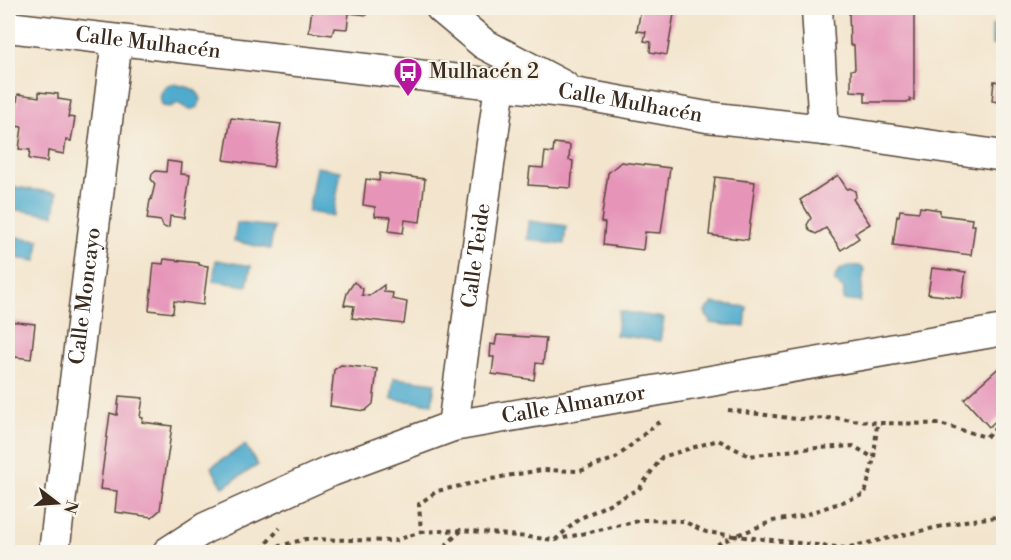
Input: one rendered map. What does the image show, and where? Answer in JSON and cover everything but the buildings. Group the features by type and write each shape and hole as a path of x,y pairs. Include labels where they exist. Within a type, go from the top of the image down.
{"street":[{"path":"441,8 484,44 579,94"},
{"path":"817,8 824,130"},
{"name":"Calle Mulhacén","path":"8,27 579,94 707,117 824,130 1004,156"},
{"name":"Calle Moncayo","path":"54,552 117,40"},
{"name":"Calle Teide","path":"453,426 500,85"},
{"name":"Calle Almanzor","path":"168,552 205,528 329,472 453,426 1004,330"}],"path":[{"path":"722,409 798,419 836,418 877,423 940,424 986,437 1004,421"},
{"path":"421,532 419,504 437,491 542,470 580,471 616,458 656,424 666,420"},
{"path":"701,552 773,521 802,516 866,494 874,458 877,423"},
{"path":"555,540 579,519 639,489 662,457 718,441 749,456 802,449 853,446 874,458"},
{"path":"260,551 306,540 394,541 421,532 462,530 555,540 643,520 683,521 706,532 845,548 966,521 1004,516"},
{"path":"438,552 462,530"}],"water":[{"path":"992,25 1003,25 1003,45 992,45"},
{"path":"173,84 196,92 201,99 198,107 189,110 178,103 170,107 163,106 160,99 162,92"},
{"path":"316,167 341,171 333,216 308,212"},
{"path":"14,187 57,193 54,215 11,209"},
{"path":"529,221 566,226 564,244 527,239"},
{"path":"237,223 274,227 270,249 234,241"},
{"path":"8,236 39,240 36,261 8,257"},
{"path":"216,260 251,266 247,286 213,281"},
{"path":"850,266 860,266 864,269 860,302 843,300 844,289 835,282 839,271"},
{"path":"712,303 747,307 745,327 710,323 705,312 708,307 712,306"},
{"path":"619,311 664,318 660,341 616,335"},
{"path":"394,378 435,383 432,404 391,399"},
{"path":"245,445 258,465 223,487 211,467"}],"place":[{"name":"Mulhacén 2","path":"408,98"}]}
